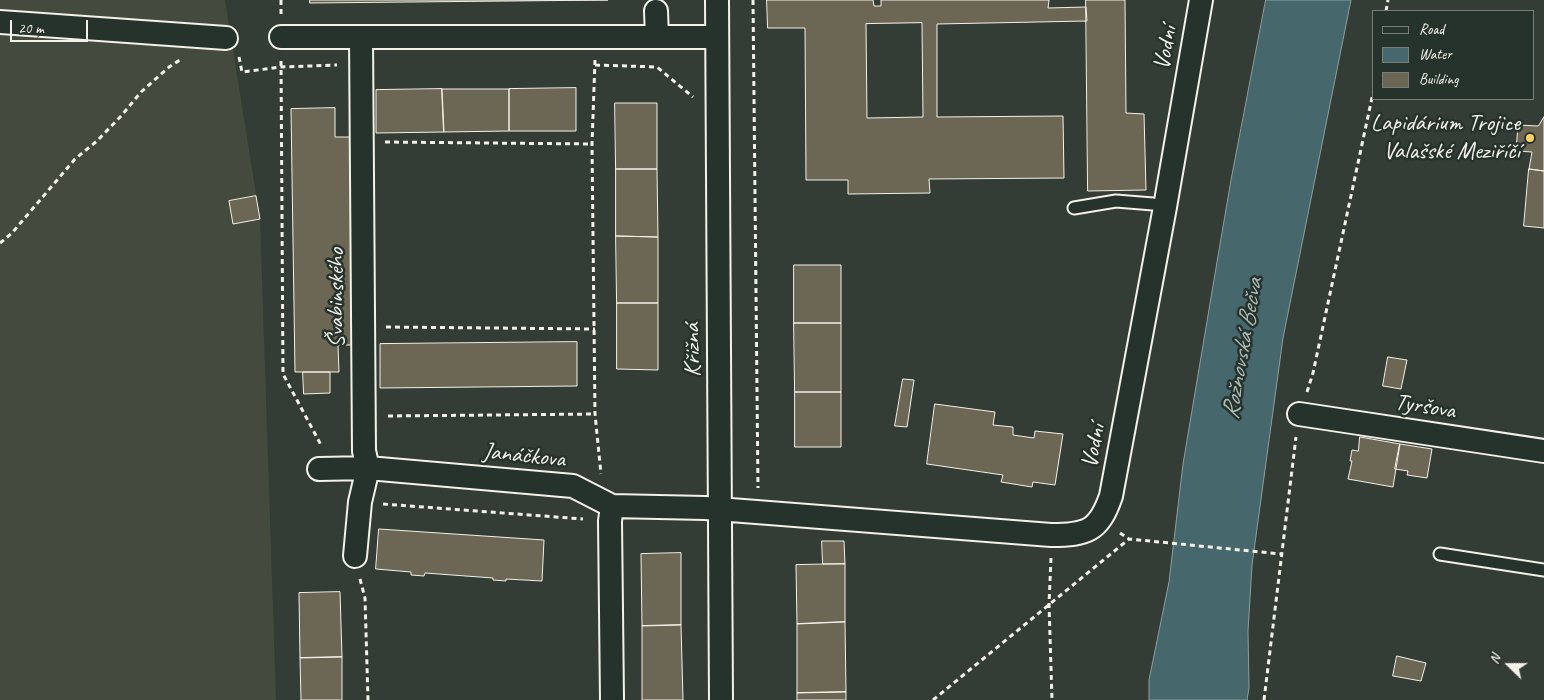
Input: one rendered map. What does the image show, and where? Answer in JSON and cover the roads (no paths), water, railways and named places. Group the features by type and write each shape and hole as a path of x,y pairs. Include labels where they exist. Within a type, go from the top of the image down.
{"street":[{"name":"Křižná","path":"717,0 721,700"},
{"name":"Vodní","path":"720,509 1052,535 1079,534 1100,521 1111,496 1166,207 1201,0"},
{"path":"656,11 657,37"},
{"path":"0,22 221,37"},
{"path":"281,37 718,37"},
{"name":"Švabinského","path":"354,556 360,502 368,468 364,450 361,38"},
{"name":"Tyršova","path":"1299,414 1544,451"},
{"name":"Janáčkova","path":"321,460 368,468 572,486 608,509 720,509"},
{"path":"608,509 612,700"}],"lane":[{"path":"1074,208 1116,202 1153,204 1166,207"},
{"path":"1440,554 1544,570"}],"water":[{"name":"Rožnovská Bečva","path":"1266,0 1351,0 1283,338 1252,565 1248,631 1249,688 1247,700 1149,700 1149,680 1169,582 1183,464 1231,180"}],"place":[{"name":"Lapidárium Trojice Valašské Meziříčí","path":"1530,138"}]}
